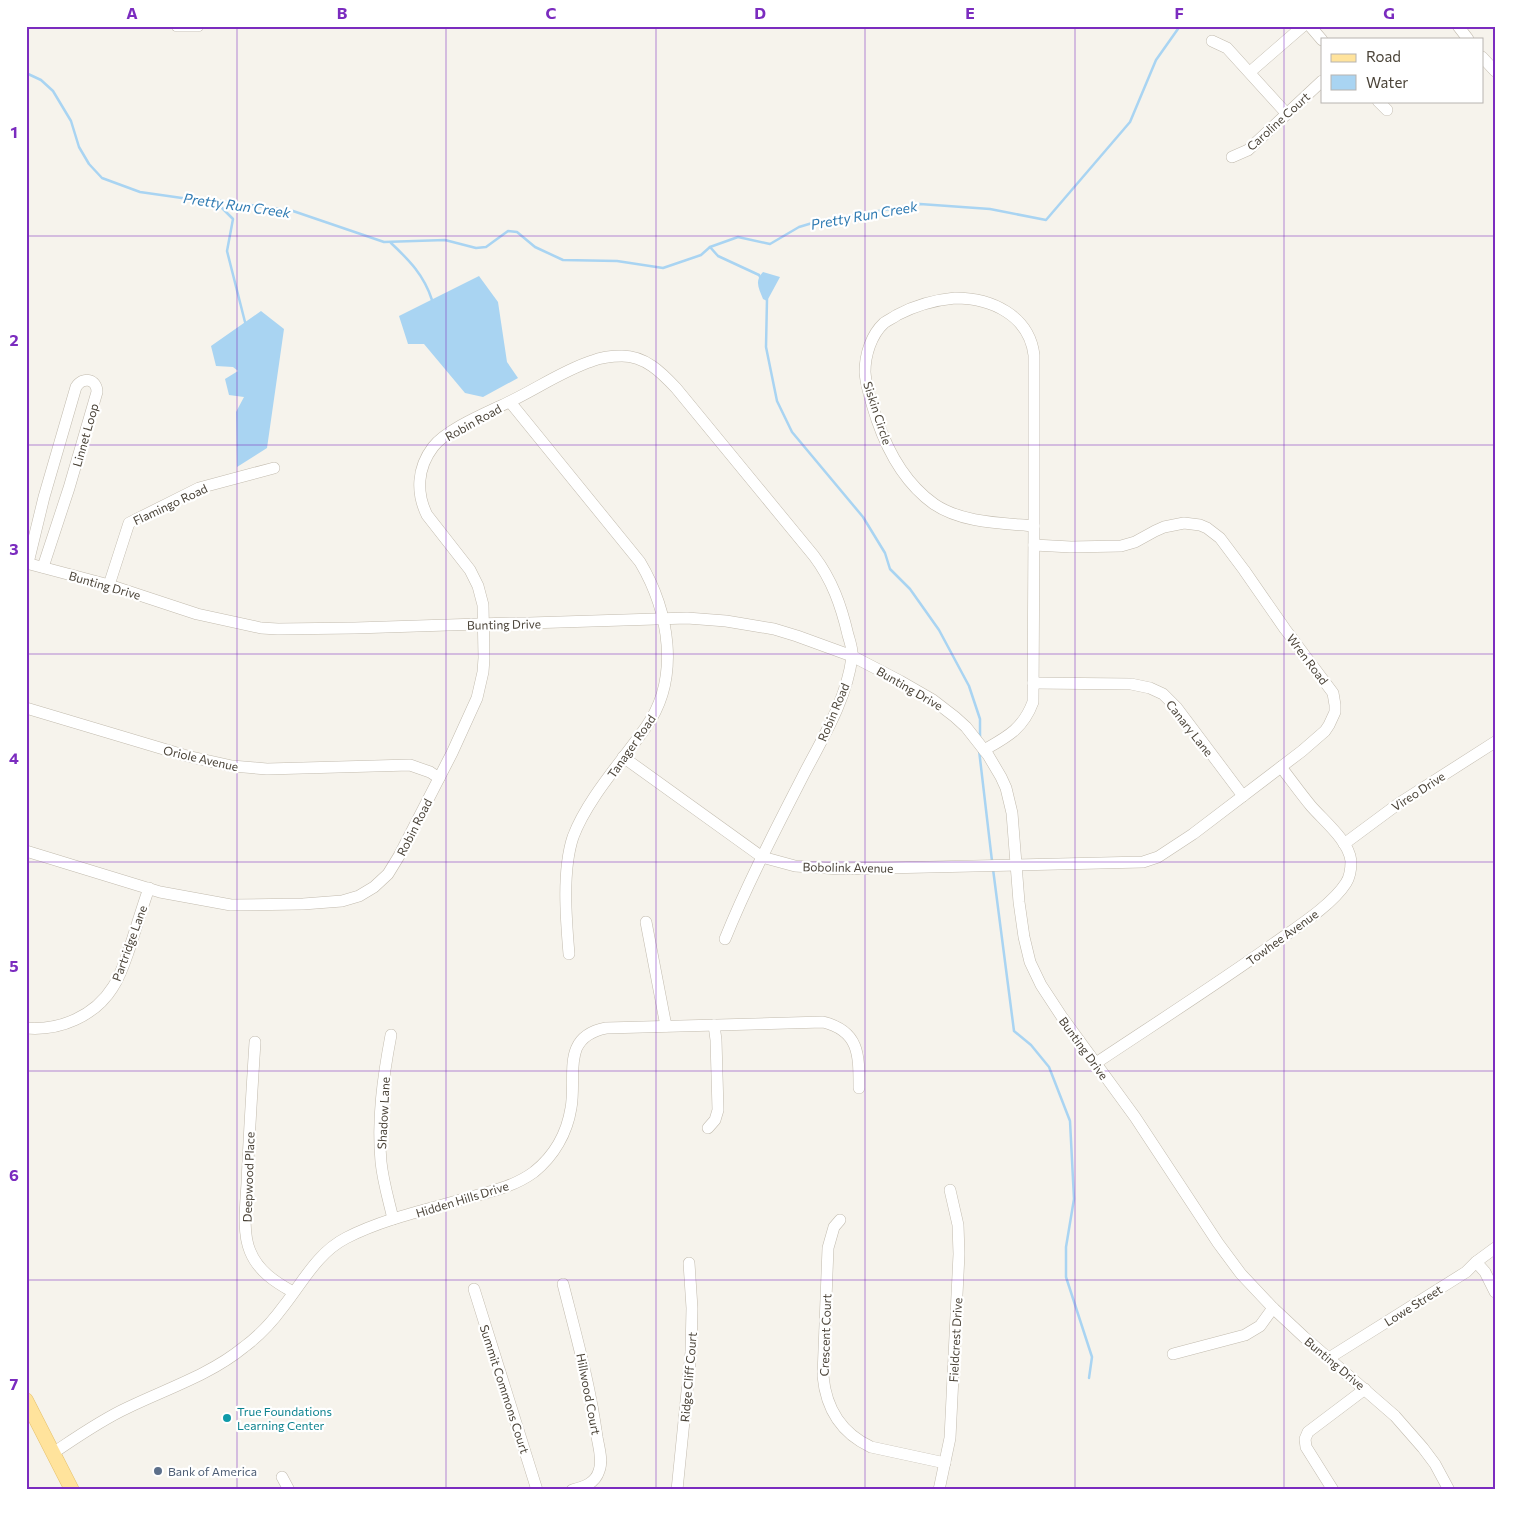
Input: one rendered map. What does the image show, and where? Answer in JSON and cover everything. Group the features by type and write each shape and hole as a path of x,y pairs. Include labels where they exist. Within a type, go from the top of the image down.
{"main road":[{"path":"26,1400 72,1490"}],"street":[{"path":"177,26 198,26"},
{"path":"1250,72 1303,26"},
{"path":"1310,26 1321,39"},
{"path":"1458,26 1467,38"},
{"path":"1212,41 1228,48 1286,113"},
{"path":"1484,59 1495,71"},
{"name":"Caroline Court","path":"1232,157 1248,150 1321,82"},
{"path":"1379,102 1387,110"},
{"name":"Siskin Circle","path":"984,750 1006,738 1020,726 1033,702 1034,545 1034,526 1034,355 1031,341 1024,327 1012,316 996,305 977,299 955,298 932,301 910,309 885,322 876,333 868,349 866,381 887,446 900,469 927,498 939,507 953,513 993,522 1034,526"},
{"name":"Robin Road","path":"26,851 160,892 231,905 342,901 359,896 374,887 394,865 462,732 477,698 484,658 481,595 470,570 427,515 420,500 419,478 424,461 439,441 475,419 584,364 603,358 631,357 647,362 676,388 822,566 841,606 852,656 844,692 830,725 762,857 725,939"},
{"name":"Linnet Loop","path":"27,563 76,386 85,380 92,381 96,386 97,392 43,567"},
{"name":"Tanager Road","path":"510,402 640,562 654,587 666,631 668,655 663,689 656,708 647,726 623,757 582,817 571,844 566,899 569,954"},
{"name":"Flamingo Road","path":"109,585 129,523 199,488 274,468"},
{"path":"44,497 64,503"},
{"name":"Wren Road","path":"1016,865 1143,862 1151,860 1193,834 1302,751 1329,725 1335,712 1333,693 1220,538 1207,528 1184,523 1154,531 1135,542 1121,546 1070,548 1034,545"},
{"name":"Bunting Drive","path":"27,563 109,585 198,614 244,626 261,628 355,628 662,618 746,623 797,636 852,656 900,681 945,708 966,728 984,750 1001,777 1012,813 1019,902 1026,950 1035,974 1062,1017 1140,1124 1229,1259 1241,1274 1273,1308 1396,1416 1435,1464 1449,1490"},
{"name":"Canary Lane","path":"1033,683 1131,684 1150,688 1163,694 1177,708 1242,796"},
{"name":"Oriole Avenue","path":"26,708 187,756 232,766 267,769 410,765 430,772 439,778"},
{"name":"Vireo Drive","path":"1344,844 1398,804 1495,742"},
{"name":"Bobolink Avenue","path":"623,757 762,857 809,868 849,869 1016,865"},
{"name":"Towhee Avenue","path":"1096,1063 1224,979 1300,924 1328,902 1345,884 1351,868 1350,855 1344,844 1281,767"},
{"name":"Partridge Lane","path":"26,1028 44,1028 71,1021 91,1010 107,995 121,973 149,888"},
{"path":"646,922 666,1026"},
{"name":"Hidden Hills Drive","path":"53,1453 114,1414 200,1375 231,1357 260,1333 284,1306 319,1259 337,1244 371,1227 393,1219 506,1187 525,1178 534,1171 549,1157 562,1138 568,1122 573,1096 572,1061 580,1042 591,1033 606,1028 823,1022 847,1033 856,1048 859,1088"},
{"path":"708,1128 715,1120 718,1110 714,1025"},
{"name":"Shadow Lane","path":"391,1035 386,1063 380,1134 382,1164 393,1219"},
{"name":"Deepwood Place","path":"255,1042 249,1136 246,1237 253,1258 262,1270 276,1282 293,1292"},
{"name":"Fieldcrest Drive","path":"939,1490 950,1438 960,1240 957,1216 950,1190"},
{"name":"Crescent Court","path":"840,1220 834,1227 828,1248 823,1376 830,1406 841,1425 863,1444 945,1463"},
{"name":"Lowe Street","path":"1329,1358 1466,1272 1495,1248"},
{"path":"1476,1262 1485,1272 1495,1292"},
{"name":"Ridge Cliff Court","path":"677,1490 691,1352 692,1308 689,1263"},
{"name":"Hillwood Court","path":"563,1284 584,1367 601,1461 600,1469 595,1479 584,1486 572,1490"},
{"name":"Summit Commons Court","path":"474,1289 537,1490"},
{"path":"1173,1354 1245,1335 1260,1326 1273,1308"},
{"path":"1333,1490 1306,1446 1305,1439 1308,1432 1365,1389"},
{"path":"282,1477 289,1490"}],"water":[{"path":"763,272 780,277 767,301 763,299 758,285 760,275"},
{"path":"479,276 498,302 507,362 518,378 483,397 465,393 424,344 408,344 399,316"},
{"path":"261,311 284,329 267,448 237,467 236,412 244,397 229,395 225,379 238,371 233,367 216,366 211,346"}],"waterway":[{"name":"Pretty Run Creek","path":"26,73 41,80 53,91 71,121 79,147 89,164 102,178 140,192 293,211 384,242 445,240 476,248 486,247 508,231 517,232 535,247 563,260 617,261 663,268 701,255 710,247 738,237 770,244 799,227 819,221 920,204 990,209 1046,220 1130,122 1156,60 1180,26"},
{"path":"214,200 233,219 227,251 245,322"},
{"path":"391,243 420,275 432,300"},
{"path":"710,247 718,256 760,277"},
{"path":"767,299 766,347 777,401 792,432 863,517 885,553 890,569 910,589 939,630 969,686 980,719 980,737"},
{"path":"979,750 992,861"},
{"path":"993,869 1014,1031 1031,1045 1049,1067 1070,1121 1074,1199 1066,1247 1066,1277 1092,1357 1089,1378"}],"place":[{"name":"True Foundations Learning Center","path":"227,1418"},
{"name":"Bank of America","path":"158,1471"}]}
